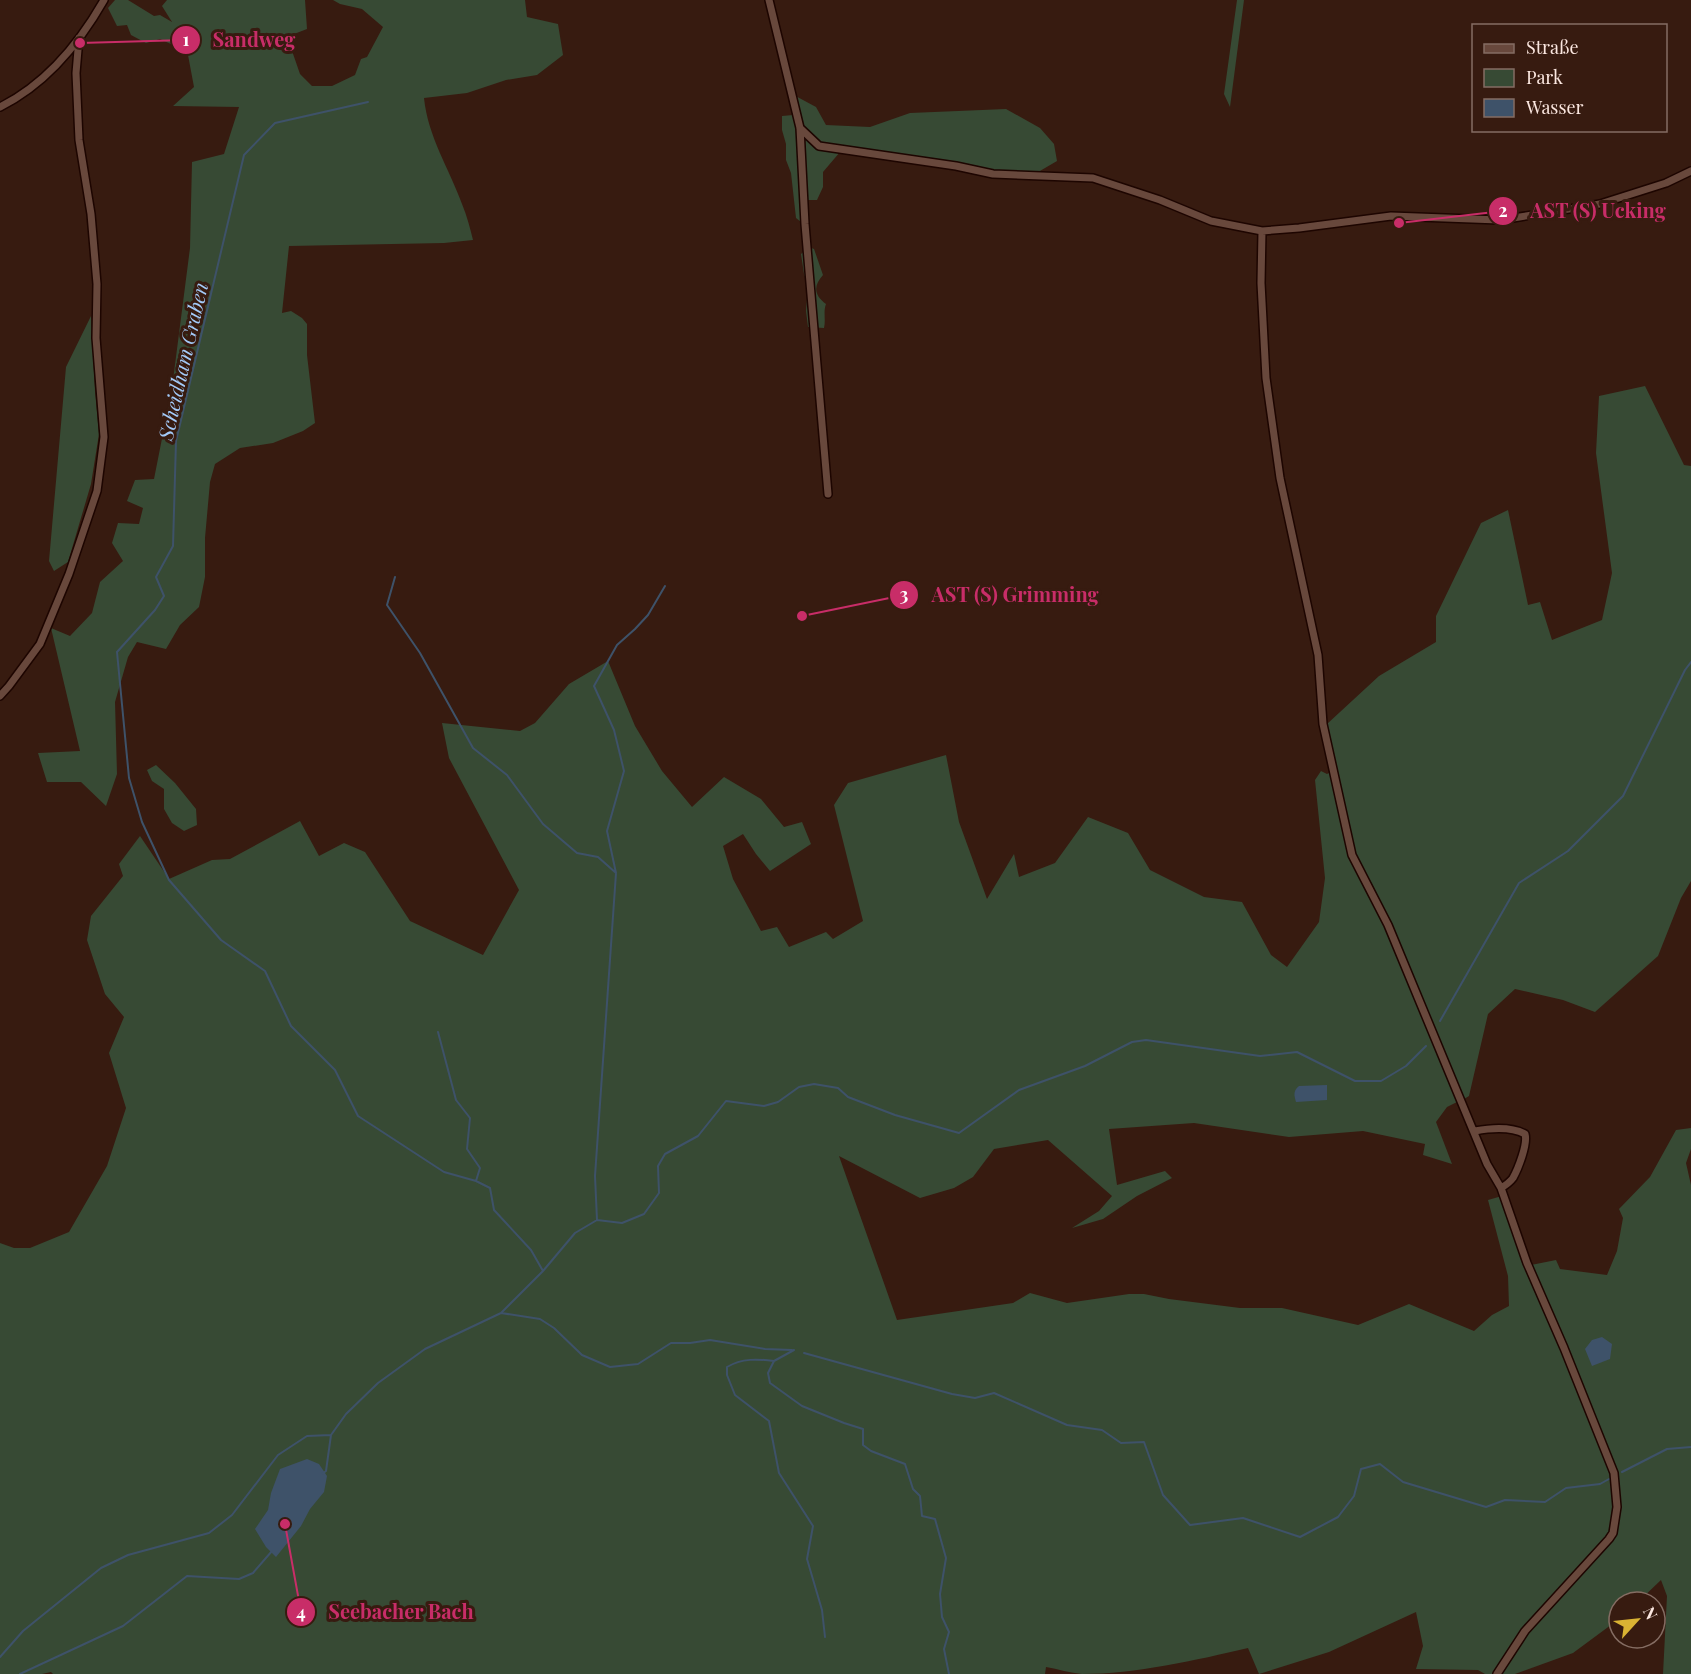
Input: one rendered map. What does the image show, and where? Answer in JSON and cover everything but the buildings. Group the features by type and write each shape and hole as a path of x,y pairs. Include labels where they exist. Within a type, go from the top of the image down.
{"street":[{"path":"0,107 38,84 55,68 105,0"},
{"path":"769,0 800,128 805,224 828,494"},
{"path":"0,696 40,644 69,574 97,490 104,436 96,338 97,284 80,140 76,73 79,38"},
{"path":"800,128 819,146 956,166 993,174 1093,178 1160,200 1211,221 1262,231 1391,216 1499,220 1600,204 1666,183 1691,171"},
{"path":"1262,231 1261,283 1266,378 1280,478 1318,655 1323,724 1352,855 1388,925 1487,1164 1501,1188 1527,1263 1614,1473 1617,1507 1613,1533 1525,1631 1497,1674"},
{"path":"1475,1131 1490,1128 1525,1134 1526,1139 1512,1180 1501,1188"}],"green space":[{"path":"115,0 128,0 154,16 160,15 172,22 162,6 167,0 305,0 307,29 294,34 291,48 300,74 312,86 332,86 355,75 361,59 367,57 383,27 362,9 333,0 525,0 527,17 558,24 563,55 537,75 506,80 467,93 424,98 434,139 464,208 473,240 444,243 289,246 282,313 291,311 307,324 307,355 315,423 303,431 273,443 240,448 215,464 210,482 205,538 205,577 199,607 180,625 166,649 137,642 128,657 115,702 117,774 106,806 81,782 47,782 38,753 80,751 51,628 70,636 92,613 100,582 123,561 112,543 118,523 139,524 143,508 127,501 135,480 154,479 172,388 190,248 192,162 224,154 239,107 173,106 194,87 188,55 160,39 146,43 131,35 127,25 117,26 108,8"},
{"path":"1237,0 1244,0 1230,107 1224,94"},
{"path":"790,93 816,107 826,125 870,127 910,113 1006,109 1040,128 1054,144 1057,161 1033,175 993,174 840,152 823,172 823,187 817,200 801,200 801,222 796,218 791,173 786,160 786,144 782,130 782,116 793,115 796,122"},
{"path":"809,247 814,249 823,275 816,290 826,304 824,328 808,327 806,311 808,285 801,254"},
{"path":"91,316 99,434 91,484 68,562 54,571 49,561 66,367"},
{"path":"1645,386 1684,465 1691,466 1691,881 1681,898 1658,956 1595,1012 1563,1000 1515,989 1488,1014 1469,1096 1464,1099 1435,1040 1459,1101 1447,1107 1436,1122 1452,1164 1423,1155 1425,1144 1363,1131 1289,1137 1194,1123 1109,1129 1117,1185 1165,1171 1172,1178 1137,1196 1103,1219 1072,1228 1099,1211 1112,1196 1048,1140 994,1149 973,1177 954,1188 920,1198 839,1156 897,1320 1013,1303 1030,1293 1067,1303 1144,1294 1240,1308 1282,1308 1358,1325 1409,1304 1474,1331 1492,1315 1509,1306 1508,1276 1488,1200 1502,1196 1611,1474 1614,1515 1607,1537 1523,1630 1492,1674 1485,1674 1478,1670 1416,1669 1423,1646 1416,1612 1329,1652 1259,1674 1248,1648 1144,1669 1082,1674 1046,1667 1045,1674 53,1674 51,1672 0,1674 0,1243 14,1248 30,1248 69,1232 107,1166 126,1108 109,1053 124,1017 105,994 87,940 91,916 123,876 119,864 140,836 169,879 212,860 230,859 300,821 319,856 344,843 365,852 410,921 483,955 519,890 449,758 442,723 520,731 535,723 569,684 608,661 635,726 662,771 692,807 724,777 761,799 784,827 802,822 811,844 770,871 743,834 723,846 733,879 761,931 777,927 789,947 826,932 833,939 863,921 834,805 848,783 946,755 959,822 987,899 1014,854 1019,877 1055,863 1088,817 1128,833 1150,870 1204,897 1242,902 1271,955 1287,967 1319,922 1325,878 1315,780 1321,771 1327,774 1331,772 1327,724 1379,676 1436,642 1436,616 1481,523 1508,510 1528,605 1540,602 1552,640 1602,620 1612,573 1596,453 1599,396"},
{"path":"156,765 175,783 196,809 197,825 184,831 172,823 164,809 164,789 152,781 147,770"},
{"path":"1691,1128 1691,1149 1686,1163 1691,1185 1691,1674 1663,1674 1664,1650 1667,1650 1667,1590 1665,1590 1661,1580 1651,1590 1607,1590 1607,1628 1573,1653 1515,1674 1502,1674 1527,1634 1614,1534 1616,1472 1531,1265 1556,1260 1560,1269 1607,1275 1617,1251 1623,1218 1619,1209 1650,1177 1676,1130"}],"water":[{"path":"1327,1085 1327,1100 1296,1102 1294,1093 1299,1086"},
{"path":"1602,1337 1612,1344 1610,1359 1592,1366 1585,1349 1592,1340"},
{"path":"307,1459 319,1464 327,1476 324,1492 276,1557 266,1547 255,1529 268,1510 271,1493 280,1469"}],"waterway":[{"name":"Scheidham Graben","path":"368,102 275,123 244,155 176,441 173,546 156,577 164,596 155,610 117,652 129,778 142,822 169,880 221,940 265,971 291,1026 335,1070 358,1116 444,1172 476,1181 490,1188 494,1210 531,1250 543,1271"},
{"path":"395,577 387,605 420,653 473,748 507,775 543,824 577,853 598,857 616,873"},
{"path":"597,1220 595,1176 616,873 607,831 624,771 614,730 594,686 617,645 648,615 665,586"},
{"path":"1440,1021 1519,883 1568,851 1623,796 1691,662"},
{"path":"438,1032 456,1100 470,1118 467,1149 480,1168 476,1181"},
{"path":"322,1474 326,1471 331,1435 346,1414 378,1383 425,1349 501,1313 543,1271 575,1233 597,1220 622,1223 644,1214 659,1193 658,1166 665,1154 698,1136 726,1101 764,1106 778,1102 799,1087 814,1084 838,1088 848,1097 895,1115 959,1133 1019,1090 1085,1066 1132,1042 1146,1040 1260,1056 1297,1052 1355,1081 1381,1081 1406,1066 1426,1046"},
{"path":"501,1313 540,1319 554,1328 582,1355 610,1367 638,1364 671,1343 710,1340 765,1349 792,1350"},
{"path":"794,1350 774,1361 768,1373 770,1383 802,1406 863,1429 863,1445 871,1451 905,1464 913,1489 920,1496 922,1516 935,1519 946,1558 940,1594 942,1617 949,1632 944,1649 949,1674"},
{"path":"804,1353 952,1394 975,1398 994,1393 1067,1425 1102,1430 1121,1443 1144,1442 1163,1495 1190,1525 1243,1518 1300,1537 1338,1517 1354,1496 1361,1469 1380,1464 1403,1482 1486,1507 1505,1500 1545,1502 1566,1488 1600,1484 1609,1479"},
{"path":"774,1361 738,1362 727,1367 727,1375 735,1395 769,1421 779,1473 813,1526 807,1559 822,1610 825,1637"},
{"path":"0,1657 23,1631 101,1568 128,1555 209,1533 232,1515 278,1455 307,1436 331,1435"},
{"path":"1622,1472 1667,1449 1691,1447"},
{"path":"20,1674 123,1626 187,1576 239,1579 253,1573 272,1551"}],"place":[{"name":"Sandweg","path":"80,43"},
{"name":"AST (S) Ucking","path":"1399,223"},
{"name":"AST (S) Grimming","path":"802,616"},
{"name":"Seebacher Bach","path":"285,1524"}]}
